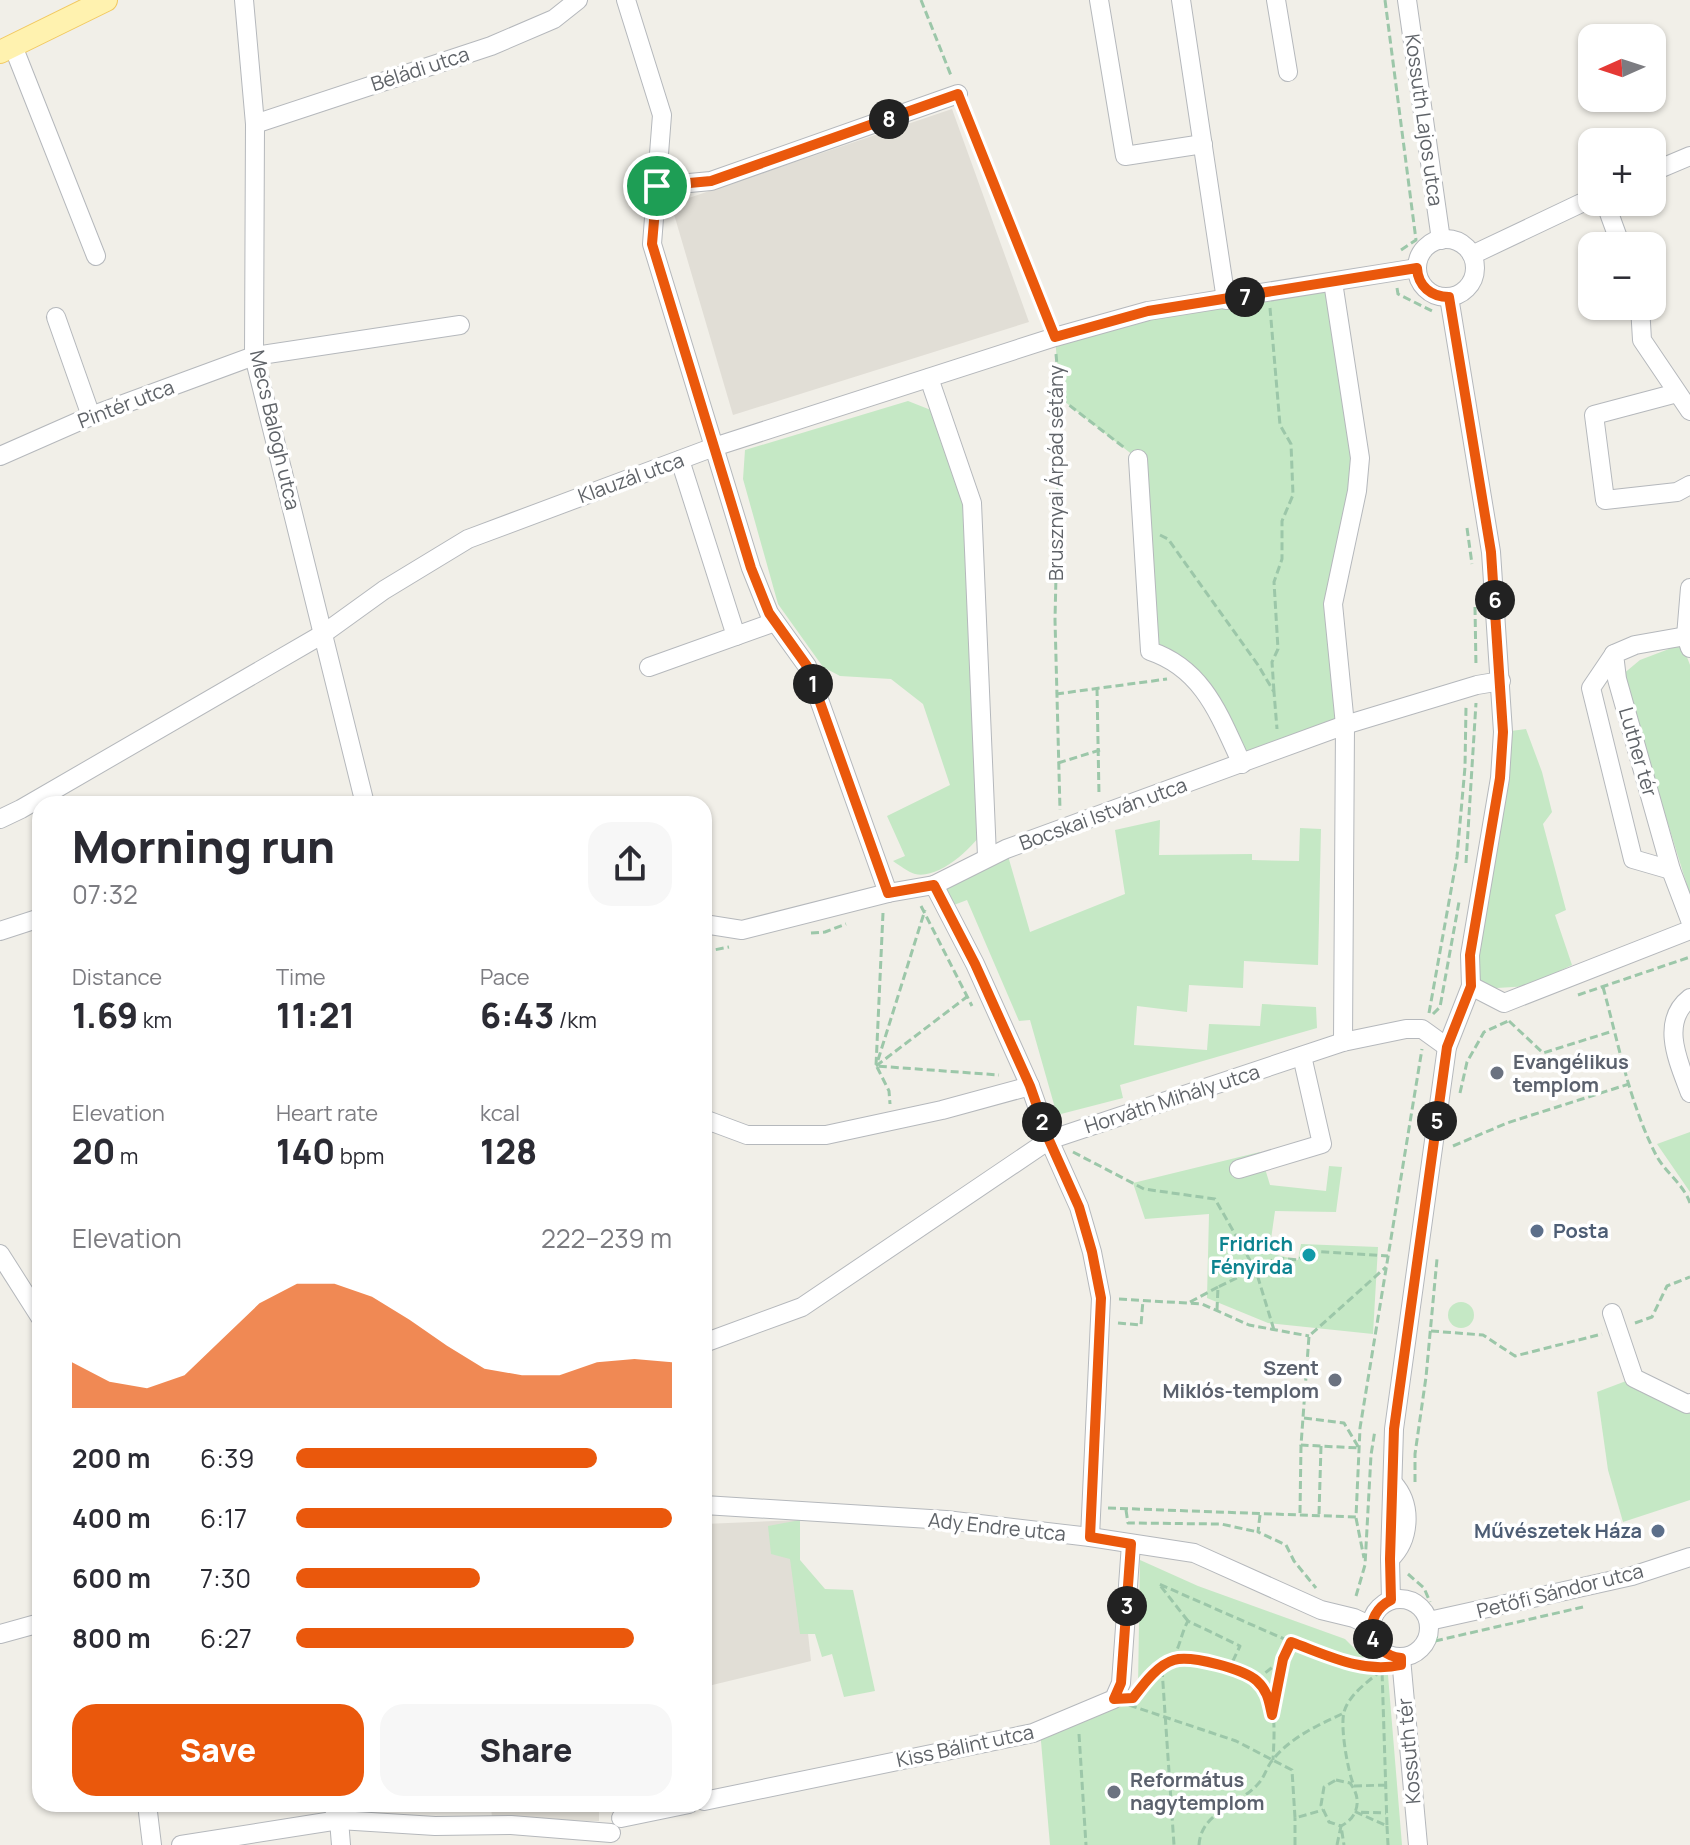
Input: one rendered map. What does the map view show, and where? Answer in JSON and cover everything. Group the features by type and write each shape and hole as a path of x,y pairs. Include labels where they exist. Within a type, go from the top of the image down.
{"main road":[{"path":"6,49 106,0"}],"street":[{"name":"Mecs Balogh utca","path":"244,0 255,124 254,356 363,796"},
{"path":"626,0 662,115 652,244 751,568 775,622 807,666 885,901"},
{"path":"1099,0 1125,156 1203,144"},
{"path":"1181,0 1226,300"},
{"path":"1276,0 1288,72"},
{"name":"Kossuth Lajos utca","path":"1407,0 1441,240"},
{"name":"Béládi utca","path":"255,124 491,46 554,19 575,1"},
{"path":"6,49 96,256"},
{"path":"657,186 711,181 958,94"},
{"path":"1666,166 1690,156"},
{"path":"1472,255 1578,205"},
{"path":"1441,240 1456,241 1472,255 1475,262 1474,279 1462,293 1439,297 1425,289 1417,274 1423,250 1429,244 1441,240"},
{"name":"Klauzál utca","path":"43,796 323,634 384,590 468,539 714,447 1055,337 1148,311 1417,268"},
{"path":"1333,282 1360,458 1357,491 1333,604 1345,725 1343,1042"},
{"path":"1391,1600 1394,1429 1447,1047 1471,986 1470,955 1500,778 1503,732 1491,552 1449,297"},
{"path":"56,317 91,416"},
{"path":"1641,320 1642,340 1690,411"},
{"name":"Pintér utca","path":"0,456 91,416 254,356 460,325"},
{"path":"929,378 972,503 987,856"},
{"path":"1677,393 1594,415 1605,500 1677,492 1690,485"},
{"path":"1138,459 1150,651 1181,665 1211,699 1242,764"},
{"path":"680,460 736,636"},
{"path":"1671,870 1633,859 1591,688 1614,654 1635,645 1688,642 1690,588"},
{"path":"649,667 775,622"},
{"name":"Luther tér","path":"1614,654 1617,679 1671,870 1690,920"},
{"name":"Bocskai István utca","path":"712,925 742,930 885,901 934,885 987,856 1061,827 1345,725 1472,686 1501,681"},
{"name":"Klauzál utca","path":"0,819 32,803"},
{"path":"934,885 975,964 1030,1086 1079,1207 1092,1252 1101,1298 1090,1537"},
{"path":"0,931 32,921"},
{"path":"1471,986 1504,1003 1690,930"},
{"path":"1690,998 1682,1004 1673,1026 1675,1052 1690,1093"},
{"name":"Horváth Mihály utca","path":"712,1340 802,1307 1051,1144 1343,1042 1406,1029 1422,1029 1447,1047"},
{"path":"1239,1169 1322,1144 1302,1056"},
{"path":"712,1122 747,1135 826,1135 1030,1086"},
{"path":"0,1254 32,1304"},
{"path":"19,1282 32,1284"},
{"path":"1615,1321 1634,1378 1690,1403"},
{"name":"Ady Endre utca","path":"712,1505 946,1520 1194,1553 1321,1610 1354,1618 1371,1626"},
{"path":"1114,1699 1121,1683 1131,1544"},
{"name":"Petőfi Sándor utca","path":"1433,1621 1632,1576 1690,1557"},
{"path":"1401,1599 1419,1605 1433,1621 1423,1646 1401,1662 1379,1649 1371,1634 1377,1610 1391,1600 1401,1599"},
{"path":"0,1634 32,1625"},
{"name":"Kossuth tér","path":"1401,1662 1418,1845"},
{"name":"Kiss Bálint utca","path":"712,1799 1033,1733 1114,1699"},
{"path":"148,1812 152,1845"},
{"path":"181,1845 336,1812 435,1826 616,1825 661,1812"},
{"path":"336,1812 341,1845"}],"path":[{"name":"Brusznyai Árpád sétány","path":"921,0 1055,337 1060,398 1056,694 1061,827"},
{"path":"1385,0 1416,240 1393,255 1398,294 1431,310 1437,320"},
{"path":"1268,293 1280,425 1291,444 1293,495 1282,521 1282,559 1274,582 1278,649 1272,662 1279,750"},
{"path":"1060,398 1138,459"},
{"path":"1142,526 1168,539 1274,692"},
{"path":"1461,893 1440,1007 1429,1017 1457,857 1475,641"},
{"path":"1056,694 1177,678"},
{"path":"1466,865 1472,686"},
{"path":"1087,799 1101,794 1097,688"},
{"path":"1058,763 1100,750"},
{"path":"885,901 876,1066 889,1091 891,1121"},
{"path":"918,904 925,910 974,1009"},
{"path":"876,1066 925,910"},
{"path":"810,933 825,932 854,920"},
{"path":"712,950 734,945"},
{"path":"1575,996 1690,957"},
{"path":"1603,986 1629,1084 1656,1156 1686,1191 1690,1203"},
{"path":"876,1066 968,996"},
{"path":"1458,1105 1467,1062 1484,1032 1521,1015"},
{"path":"1509,1021 1543,1053 1615,1030"},
{"path":"1356,1596 1365,1565 1356,1517 1359,1448 1423,1045"},
{"path":"876,1066 1007,1075"},
{"path":"1452,1133 1449,1147 1507,1123 1629,1084"},
{"path":"1051,1144 1063,1146 1144,1189 1215,1199 1256,1270 1274,1330"},
{"path":"1188,1303 1276,1258 1298,1260 1311,1251 1388,1256"},
{"path":"1415,1482 1415,1454 1438,1251"},
{"path":"1299,1515 1309,1336 1386,1267"},
{"path":"1431,1331 1483,1335 1515,1356 1615,1321 1652,1317 1667,1286 1690,1277"},
{"path":"1217,1311 1218,1287"},
{"path":"1101,1298 1202,1304 1249,1325 1309,1336"},
{"path":"1100,1322 1141,1325 1143,1300"},
{"path":"1304,1418 1344,1423 1359,1448"},
{"path":"1301,1445 1359,1448"},
{"path":"1319,1515 1321,1446"},
{"path":"1092,1508 1356,1517"},
{"path":"1125,1509 1128,1523 1221,1524 1258,1532 1286,1545 1294,1561 1315,1587 1327,1591"},
{"path":"1258,1532 1260,1513"},
{"path":"1199,1845 1200,1833 1207,1823 1259,1783 1273,1760 1308,1729 1344,1713 1362,1686 1382,1670 1401,1662 1407,1664 1435,1641 1438,1629 1424,1588 1405,1571"},
{"path":"1229,1669 1240,1646 1188,1621 1159,1584 1291,1642 1340,1660 1382,1670"},
{"path":"1114,1699 1133,1698 1146,1681 1172,1660 1188,1621"},
{"path":"1354,1638 1374,1669"},
{"path":"1272,1715 1283,1659 1291,1642"},
{"path":"1172,1660 1186,1659 1229,1669 1256,1680 1269,1696 1274,1730 1273,1760"},
{"path":"1256,1680 1283,1659"},
{"path":"1162,1668 1174,1845"},
{"path":"1382,1670 1388,1845"},
{"path":"1114,1699 1236,1741 1292,1770 1295,1845"},
{"path":"1337,1845 1341,1826 1351,1820 1358,1805 1347,1772 1344,1713"},
{"path":"1084,1725 1077,1736 1086,1845"},
{"path":"1341,1826 1329,1822 1323,1810 1322,1791 1327,1784 1345,1780 1354,1786 1386,1785"},
{"path":"1295,1818 1323,1810"},
{"path":"1356,1812 1386,1813"},
{"path":"1356,1812 1387,1826"},
{"path":"1341,1826 1344,1845"}],"shaded area":[{"path":"952,109 1029,322 733,415 671,204"},
{"path":"800,1520 800,1560 811,1661 712,1685 712,1524"},
{"path":"492,1812 599,1812 599,1821 492,1820"}],"green space":[{"path":"1333,282 1360,458 1333,604 1345,725 1242,764 1211,698 1150,651 1138,459 1060,398 1055,337"},
{"path":"908,401 941,414 972,503 986,827 955,860 935,872 924,874 912,873 893,861 905,856 887,816 950,785 923,704 891,679 840,676 823,667 778,604 743,479 745,450"},
{"path":"1682,644 1690,665 1690,895 1622,675 1640,660"},
{"path":"1526,729 1542,772 1552,812 1543,824 1566,910 1555,915 1572,965 1528,986 1480,989 1470,955 1503,732"},
{"path":"1160,820 1159,855 1252,854 1252,860 1299,861 1300,828 1321,829 1318,965 1244,961 1243,988 1189,985 1187,1012 1137,1006 1134,1045 1207,1050 1209,1024 1260,1026 1262,1004 1316,1007 1317,1028 1120,1085 1123,1098 1057,1115 1030,1020 1019,1021 967,900 946,908 934,885 1006,849 1030,932 1125,894 1115,830"},
{"path":"1690,1132 1690,1192 1657,1144"},
{"path":"1260,1152 1270,1185 1326,1191 1329,1166 1342,1167 1336,1212 1275,1211 1269,1253 1298,1260 1301,1244 1378,1247 1373,1334 1268,1323 1207,1298 1209,1214 1145,1219 1133,1183"},
{"path":"1461,1302 1470,1306 1474,1315 1470,1324 1461,1328 1452,1324 1448,1315 1452,1306"},
{"path":"1634,1378 1690,1403 1690,1500 1623,1522 1608,1470 1597,1392"},
{"path":"800,1520 800,1560 825,1589 853,1590 875,1691 844,1697 832,1654 822,1657 815,1634 800,1634 790,1559 771,1554 768,1526"},
{"path":"1140,1560 1198,1586 1345,1639 1365,1659 1387,1663 1402,1845 1050,1845 1040,1730 1138,1687"}],"place":[{"name":"Evangélikus templom","path":"1497,1073"},
{"name":"Posta","path":"1537,1231"},
{"name":"Fridrich Fényirda","path":"1309,1255"},
{"name":"Szent Miklós-templom","path":"1335,1380"},
{"name":"Művészetek Háza","path":"1658,1531"},
{"name":"Református nagytemplom","path":"1114,1792"}],"route":[{"path":"958,94 1055,337 1148,311 1417,268 1425,289 1439,297 1449,297 1491,552 1503,732 1500,778 1470,955 1471,986 1447,1047 1394,1429 1391,1600 1377,1610 1371,1626 1371,1634 1379,1649 1401,1658 1401,1665 1374,1669 1291,1642 1283,1659 1272,1715 1269,1696 1256,1680 1210,1663 1186,1659 1172,1660 1146,1681 1133,1698 1114,1699 1121,1683 1131,1544 1090,1537 1101,1298 1079,1207 1049,1140 1030,1086 975,964 934,885 888,893 807,666 769,613 751,568 652,244 657,186 711,181 958,94"}]}
